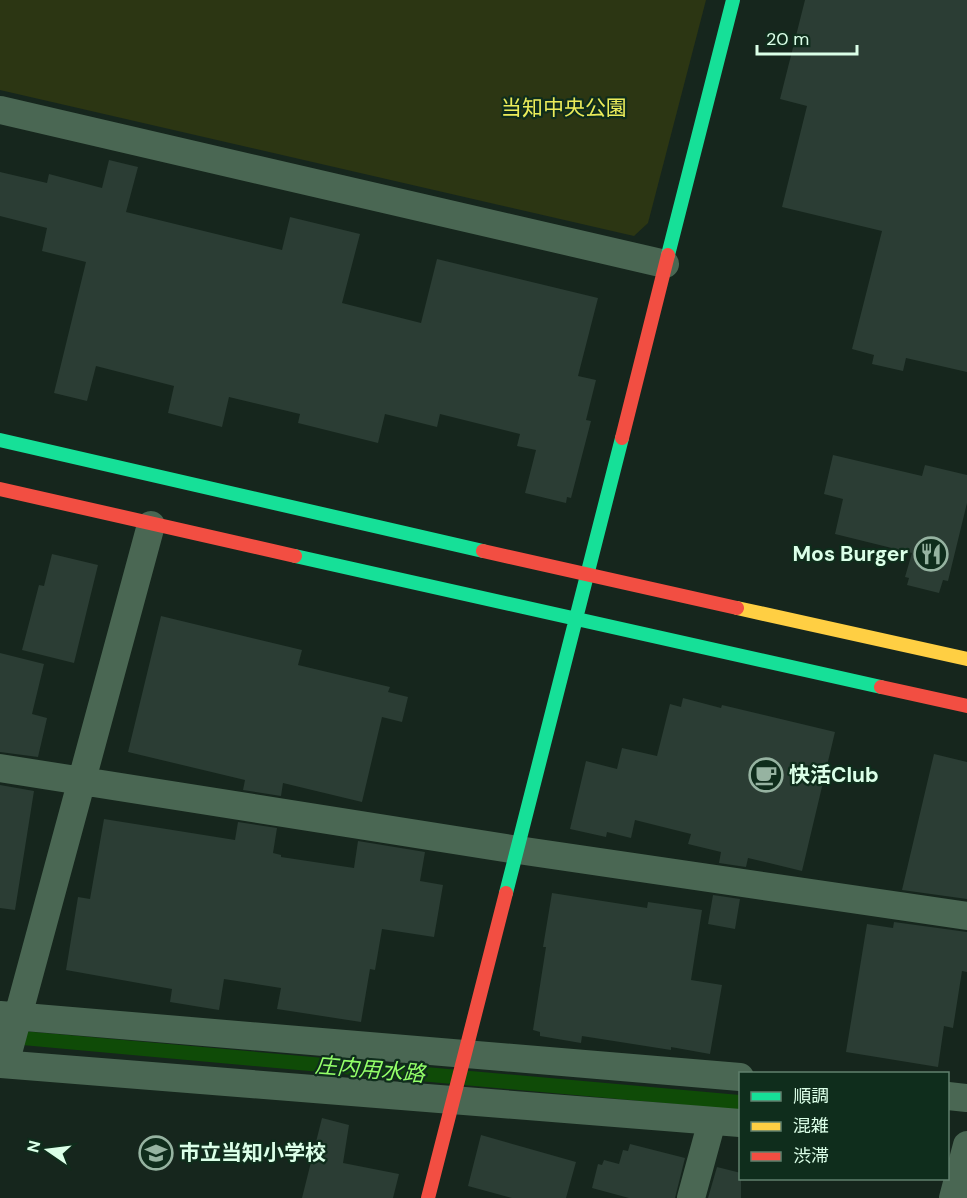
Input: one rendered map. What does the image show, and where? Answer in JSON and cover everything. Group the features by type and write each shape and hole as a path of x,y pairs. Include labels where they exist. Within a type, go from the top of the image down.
{"street":[{"path":"428,1198 465,1060 733,0"},
{"path":"0,110 665,264"},
{"path":"0,440 587,575 967,659"},
{"path":"0,489 151,525 967,706"},
{"path":"8,1039 151,525"},
{"path":"0,768 518,850 967,916"},
{"path":"8,1039 465,1060 739,1077"},
{"path":"8,1039 456,1095 739,1123"},
{"path":"949,1096 967,1098"},
{"path":"691,1198 712,1121"},
{"path":"949,1143 967,1145 953,1198"}],"green space":[{"name":"当知中央公園","path":"0,0 706,0 648,223 634,236 0,90"}],"water":[{"name":"庄内用水路","path":"0,1029 739,1095 739,1110 0,1043"}],"building":[{"path":"805,0 967,0 967,372 906,358 903,371 872,364 874,355 852,349 882,231 782,207 807,106 780,99"},
{"path":"109,160 138,167 126,212 282,250 290,217 360,234 342,303 421,323 437,259 598,298 578,376 596,380 586,420 591,421 571,498 567,497 566,503 525,493 536,450 517,446 520,434 440,414 437,427 385,414 378,443 298,423 300,414 229,397 222,427 168,413 174,386 96,366 87,401 54,393 86,262 42,251 47,228 0,216 0,172 47,183 49,174 102,188"},
{"path":"833,455 922,476 925,465 967,475 967,503 948,581 943,580 939,593 907,585 909,578 905,577 912,553 835,534 843,499 824,494"},
{"path":"52,554 98,565 74,663 22,650 39,585 44,586"},
{"path":"161,616 302,650 298,665 390,687 388,692 408,697 402,722 382,717 362,802 283,783 281,796 243,790 245,780 128,752"},
{"path":"0,653 44,664 32,714 47,718 38,757 0,752"},
{"path":"683,698 835,732 802,871 748,858 746,867 719,863 721,852 688,844 691,834 635,820 631,838 607,832 606,837 570,829 586,761 617,769 622,748 657,756 670,704 681,707"},
{"path":"934,754 967,762 967,899 902,890"},
{"path":"0,785 34,791 15,910 0,908"},
{"path":"104,819 235,840 238,822 277,828 273,853 281,857 354,868 358,841 425,852 420,881 443,885 434,937 382,929 375,970 370,969 361,1022 277,1009 281,988 224,979 219,1010 170,1002 172,989 66,970 78,897 90,899"},
{"path":"552,893 647,908 648,902 702,910 691,980 722,985 710,1054 582,1036 581,1043 540,1036 540,1032 533,1030"},
{"path":"713,895 740,899 735,929 708,924"},
{"path":"894,922 967,932 967,972 962,971 953,1028 944,1026 938,1067 846,1052 867,924 893,928"},
{"path":"322,1118 349,1125 343,1163 399,1174 393,1198 302,1198"},
{"path":"481,1135 576,1162 566,1198 512,1198 468,1186"},
{"path":"630,1144 685,1158 675,1198 629,1198 592,1188 598,1164 602,1165 604,1160 619,1164 623,1150 628,1151"},
{"path":"717,1167 739,1172 741,1198 708,1198"}],"traffic: fast":[{"path":"668,255 733,0"},
{"path":"506,893 622,438"},
{"path":"0,440 483,551"},
{"path":"295,556 881,687"}],"traffic: slow":[{"path":"737,608 967,659"}],"traffic: jam":[{"path":"622,438 668,255"},
{"path":"0,489 295,556"},
{"path":"483,551 737,608"},
{"path":"881,687 967,706"},
{"path":"428,1198 506,893"}],"place":[{"name":"Mos Burger","path":"931,554"},
{"name":"快活Club","path":"766,775"},
{"name":"市立当知小学校","path":"156,1153"}]}
